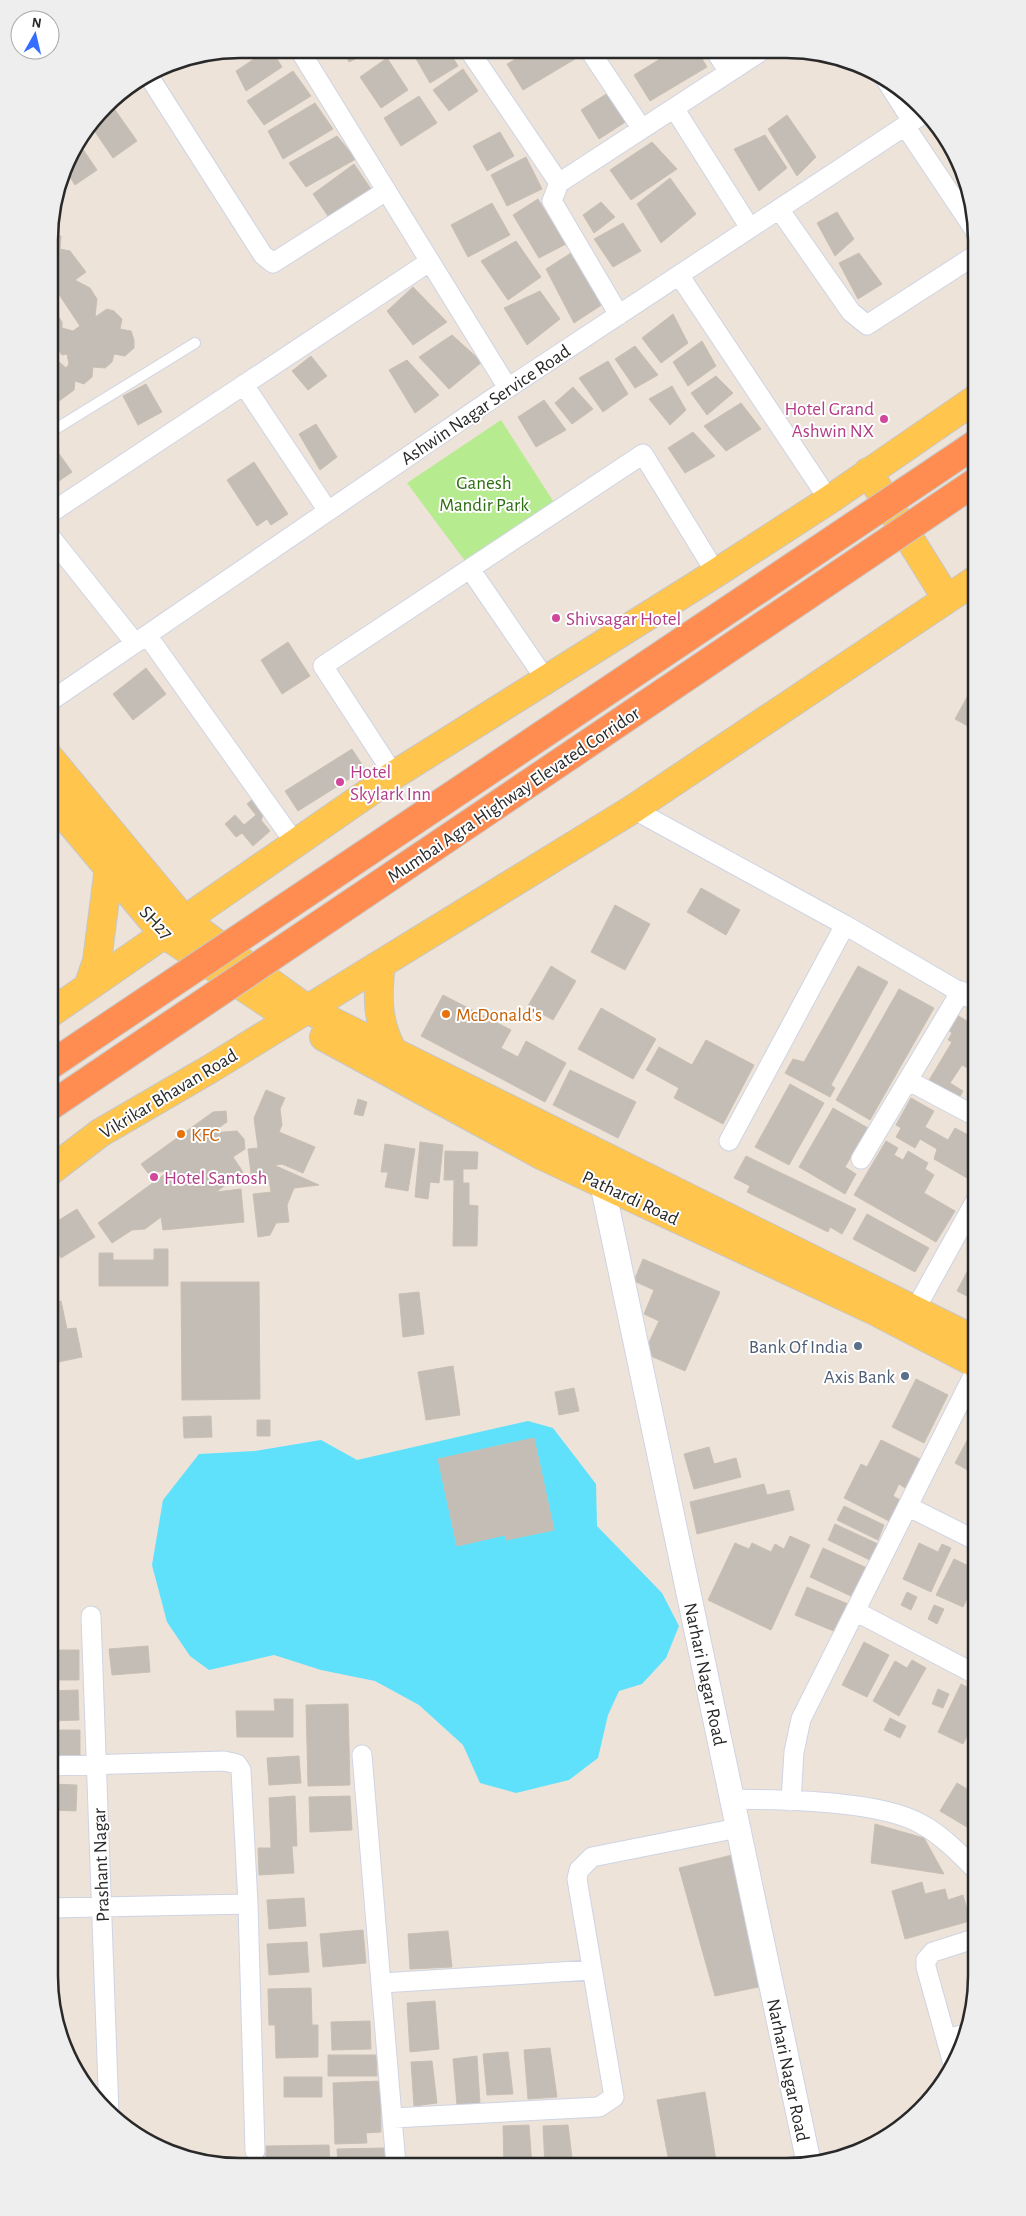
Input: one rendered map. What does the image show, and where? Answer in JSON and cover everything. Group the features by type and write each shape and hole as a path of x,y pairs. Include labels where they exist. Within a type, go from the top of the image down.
{"highway":[{"name":"Mumbai Agra Highway Elevated Corridor","path":"58,1060 968,449"},
{"name":"Mumbai Agra Highway Elevated Corridor","path":"58,1101 968,487"}],"main road":[{"path":"58,1008 394,775 716,573 828,500 968,404"},
{"path":"868,472 947,599"},
{"name":"Vikrikar Bhavan Road","path":"58,1165 100,1133 201,1074 633,809 968,585"},
{"path":"58,769 174,927"},
{"name":"SH27","path":"58,807 109,867 174,927 299,1014"},
{"path":"88,987 97,961 109,867"},
{"path":"381,964 379,1013 381,1026 392,1050"},
{"path":"299,1014 392,1050 606,1157 910,1319 968,1338"},
{"name":"Pathardi Road","path":"299,1014 543,1156 910,1319 968,1358"}],"street":[{"path":"305,58 508,388"},
{"path":"474,58 559,183"},
{"path":"595,58 642,129"},
{"path":"720,58 729,72"},
{"path":"619,315 552,201 559,183 751,58"},
{"path":"152,80 263,255 273,263 386,191"},
{"path":"896,94 914,120 967,216"},
{"path":"674,108 750,228"},
{"name":"Ashwin Nagar Service Road","path":"58,696 508,388 914,120"},
{"path":"779,209 851,312 867,325 968,261"},
{"path":"58,508 429,262"},
{"path":"679,275 828,500"},
{"path":"244,385 328,511"},
{"path":"394,775 323,666 643,454 716,573"},
{"path":"58,545 141,639 296,843"},
{"path":"470,569 546,680"},
{"path":"633,809 968,996"},
{"path":"729,1141 845,926"},
{"path":"860,1158 909,1081 961,991"},
{"path":"909,1081 968,1112"},
{"path":"602,1183 606,1157"},
{"name":"Narhari Nagar Road","path":"602,1183 808,2157"},
{"path":"910,1319 968,1214"},
{"path":"791,1801 794,1752 801,1719 968,1386"},
{"path":"909,1507 968,1536"},
{"path":"855,1611 968,1670"},
{"name":"Prashant Nagar","path":"91,1616 109,2102"},
{"path":"362,1755 396,2158"},
{"path":"58,1766 224,1761 237,1764 241,1770 248,1904 256,2151"},
{"path":"732,1799 851,1806 898,1815 922,1824 968,1861"},
{"path":"393,2118 599,2107 614,2097 591,1970 577,1879 579,1870 592,1857 738,1828"},
{"path":"58,1908 248,1904"},
{"path":"951,2056 926,1960 933,1952 968,1941"},
{"path":"382,1983 591,1970"},
{"path":"946,2040 959,2036"}],"lane":[{"path":"58,427 194,343"}],"green space":[{"name":"Ganesh Mandir Park","path":"501,420 557,507 468,565 407,483"}],"water":[{"path":"528,1421 553,1428 596,1484 597,1526 662,1593 679,1626 666,1658 642,1684 619,1691 608,1715 598,1758 569,1780 516,1793 480,1783 463,1745 419,1705 375,1681 321,1670 274,1655 209,1670 190,1656 167,1622 152,1565 163,1500 199,1454 255,1451 321,1440 357,1460"}],"building":[{"path":"256,58 276,58 282,67 246,91 236,71"},
{"path":"347,58 357,58 349,62"},
{"path":"387,58 408,90 381,108 360,77"},
{"path":"416,58 453,58 458,66 430,83"},
{"path":"518,58 577,58 523,90 507,64"},
{"path":"662,58 702,58 707,67 650,101 634,75"},
{"path":"463,69 478,91 449,111 433,90"},
{"path":"293,71 311,96 264,125 247,101"},
{"path":"608,93 627,121 599,139 581,110"},
{"path":"419,96 437,123 401,146 384,118"},
{"path":"315,103 333,129 283,159 268,131"},
{"path":"114,108 137,141 113,158 94,130"},
{"path":"787,115 816,157 797,176 768,129"},
{"path":"500,132 514,156 487,171 473,146"},
{"path":"765,135 787,168 759,191 734,149"},
{"path":"337,136 356,159 306,187 289,163"},
{"path":"652,142 677,169 631,200 610,170"},
{"path":"82,148 97,170 75,185 69,175"},
{"path":"526,157 542,189 507,206 491,175"},
{"path":"354,164 371,189 330,219 313,194"},
{"path":"670,178 696,214 661,243 637,204"},
{"path":"538,199 566,244 539,258 513,215"},
{"path":"601,202 615,217 594,233 583,215"},
{"path":"492,203 510,235 468,257 451,225"},
{"path":"837,212 854,239 835,256 817,223"},
{"path":"623,223 641,251 613,267 594,239"},
{"path":"58,236 61,236 60,249 70,251 86,272 75,280 90,288 97,299 95,317 107,309 114,311 122,319 120,329 131,331 134,348 125,356 114,354 112,362 105,368 93,367 92,377 84,384 75,381 74,390 58,402 58,361 66,368 69,364 67,354 62,355 58,350 58,316 62,322 62,328 73,331 80,326 58,293"},
{"path":"516,241 541,277 508,300 481,261"},
{"path":"571,253 603,304 574,323 546,269"},
{"path":"859,253 882,284 858,299 839,263"},
{"path":"413,287 447,322 413,345 387,311"},
{"path":"540,291 560,319 527,345 504,308"},
{"path":"673,314 688,343 661,363 642,338"},
{"path":"452,335 482,362 449,389 419,357"},
{"path":"702,341 716,366 688,386 673,362"},
{"path":"635,346 658,375 635,388 615,359"},
{"path":"311,356 327,376 308,390 292,371"},
{"path":"407,360 439,395 415,413 389,370"},
{"path":"608,361 628,394 603,412 579,378"},
{"path":"716,376 733,393 707,415 691,393"},
{"path":"146,384 162,412 138,425 123,396"},
{"path":"672,386 686,410 670,425 649,399"},
{"path":"573,387 593,409 572,424 555,403"},
{"path":"544,400 566,430 536,447 518,417"},
{"path":"741,403 761,429 726,451 704,426"},
{"path":"316,424 337,457 320,470 299,434"},
{"path":"693,432 715,456 685,473 668,448"},
{"path":"58,452 72,472 58,482"},
{"path":"254,462 288,514 271,525 267,519 257,526 227,480"},
{"path":"288,642 310,676 282,694 261,660"},
{"path":"146,668 166,694 133,720 113,694"},
{"path":"968,695 968,726 955,719"},
{"path":"352,749 365,769 298,811 285,791"},
{"path":"254,798 265,811 261,820 270,831 253,846 242,833 236,837 225,824 235,815 244,825 256,815 247,804"},
{"path":"701,888 740,910 726,935 687,912"},
{"path":"615,905 650,924 625,970 591,952"},
{"path":"551,966 576,981 553,1020 528,1006"},
{"path":"858,966 888,982 831,1085 835,1088 830,1097 785,1073 793,1059 804,1062"},
{"path":"899,989 934,1008 870,1120 836,1100"},
{"path":"443,995 511,1030 501,1048 518,1057 526,1041 566,1063 545,1102 421,1036"},
{"path":"601,1008 656,1039 633,1079 578,1049"},
{"path":"957,1015 968,1022 968,1068 962,1065 950,1083 963,1091 958,1100 928,1082 952,1042 948,1040 952,1033 948,1030"},
{"path":"706,1040 754,1065 723,1124 674,1098 679,1088 646,1070 659,1047 692,1065"},
{"path":"570,1070 636,1102 618,1138 553,1105"},
{"path":"790,1084 824,1103 789,1165 755,1147"},
{"path":"266,1090 285,1098 280,1109 282,1125 279,1132 315,1147 303,1173 282,1164 276,1166 319,1185 294,1188 287,1205 289,1222 276,1223 270,1235 258,1237 253,1194 271,1192 269,1179 252,1181 248,1149 258,1148 254,1118"},
{"path":"911,1098 934,1111 925,1127 948,1140 955,1128 968,1135 968,1179 934,1159 937,1149 920,1139 915,1148 896,1137 901,1128 896,1125"},
{"path":"358,1099 367,1102 363,1116 354,1114"},
{"path":"833,1108 868,1128 845,1167 856,1174 845,1194 799,1167"},
{"path":"226,1111 227,1122 211,1133 237,1131 244,1139 245,1149 233,1157 243,1172 216,1192 241,1189 244,1222 163,1230 161,1217 145,1229 132,1230 112,1243 98,1223 169,1171 148,1173 141,1164 213,1112"},
{"path":"886,1141 898,1148 894,1155 903,1160 908,1151 928,1163 925,1169 934,1175 924,1193 955,1211 936,1242 854,1195"},
{"path":"420,1142 443,1145 439,1183 430,1182 428,1199 415,1197"},
{"path":"385,1144 415,1149 408,1191 385,1187 388,1172 381,1172"},
{"path":"445,1151 478,1152 477,1169 463,1169 463,1183 469,1183 469,1205 478,1206 477,1246 453,1246 454,1180 444,1180"},
{"path":"746,1156 856,1209 842,1234 830,1227 828,1232 747,1192 750,1186 734,1178"},
{"path":"77,1209 95,1237 61,1258 58,1253 58,1221"},
{"path":"867,1214 929,1248 915,1272 853,1239"},
{"path":"154,1249 168,1249 168,1286 99,1286 99,1253 113,1253 113,1260 154,1260"},
{"path":"643,1259 720,1292 685,1371 644,1353 659,1321 644,1314 654,1290 634,1281"},
{"path":"968,1270 968,1296 957,1291"},
{"path":"181,1282 259,1282 260,1399 182,1400"},
{"path":"419,1292 424,1334 403,1337 399,1294"},
{"path":"61,1301 67,1329 76,1328 82,1357 58,1362 58,1302"},
{"path":"453,1366 460,1415 426,1420 418,1372"},
{"path":"916,1379 948,1395 924,1443 892,1427"},
{"path":"574,1388 579,1411 559,1415 555,1392"},
{"path":"211,1416 212,1437 184,1438 183,1417"},
{"path":"257,1420 270,1420 270,1436 257,1436"},
{"path":"534,1438 554,1530 506,1540 505,1535 457,1546 438,1459"},
{"path":"968,1439 968,1470 955,1463"},
{"path":"881,1440 920,1459 905,1488 899,1484 893,1496 900,1500 889,1521 844,1498 861,1464 867,1467"},
{"path":"709,1447 714,1464 736,1458 741,1477 694,1489 684,1454"},
{"path":"764,1484 767,1495 789,1490 794,1510 697,1534 690,1502"},
{"path":"844,1506 884,1525 878,1540 837,1520"},
{"path":"835,1524 878,1544 870,1560 828,1540"},
{"path":"790,1536 810,1545 771,1630 708,1600 735,1543 749,1549 752,1543 771,1552 775,1544 784,1549"},
{"path":"919,1543 938,1552 942,1544 951,1548 931,1592 903,1579"},
{"path":"823,1548 867,1568 853,1597 810,1577"},
{"path":"954,1559 968,1566 968,1596 963,1607 936,1595"},
{"path":"807,1587 848,1604 836,1632 795,1615"},
{"path":"907,1592 917,1597 911,1610 901,1605"},
{"path":"934,1605 944,1609 937,1624 928,1619"},
{"path":"864,1642 889,1655 867,1697 842,1685"},
{"path":"148,1646 150,1672 112,1675 109,1649"},
{"path":"58,1650 79,1650 79,1680 58,1680"},
{"path":"912,1660 926,1668 899,1716 873,1701 895,1661 907,1668"},
{"path":"961,1684 968,1688 968,1734 963,1744 938,1732"},
{"path":"938,1689 949,1694 943,1708 932,1704"},
{"path":"78,1690 79,1720 58,1721 58,1691"},
{"path":"274,1699 293,1699 293,1737 237,1737 236,1711 275,1711"},
{"path":"348,1704 350,1785 308,1786 306,1705"},
{"path":"890,1718 906,1726 900,1738 884,1730"},
{"path":"58,1730 80,1730 80,1760 58,1760"},
{"path":"299,1756 301,1783 269,1785 267,1758"},
{"path":"957,1783 968,1790 968,1828 940,1811"},
{"path":"58,1784 77,1785 76,1811 58,1810"},
{"path":"295,1796 297,1846 292,1846 294,1873 259,1875 258,1848 271,1848 269,1798"},
{"path":"350,1796 352,1830 310,1832 309,1797"},
{"path":"875,1824 924,1838 944,1874 871,1863"},
{"path":"732,1855 763,1986 715,1996 679,1868"},
{"path":"922,1882 925,1894 945,1889 948,1900 963,1895 968,1922 905,1939 892,1891"},
{"path":"304,1898 306,1926 269,1929 267,1900"},
{"path":"363,1930 366,1963 323,1967 320,1934"},
{"path":"448,1931 452,1967 410,1969 408,1934"},
{"path":"307,1942 309,1972 269,1975 267,1944"},
{"path":"311,1988 312,2025 318,2025 318,2057 276,2058 275,2025 269,2025 268,1989"},
{"path":"435,2001 439,2049 410,2052 407,2003"},
{"path":"370,2021 371,2049 332,2050 331,2022"},
{"path":"550,2048 557,2097 528,2099 524,2050"},
{"path":"508,2052 513,2094 487,2095 483,2054"},
{"path":"328,2055 376,2055 377,2076 328,2076"},
{"path":"477,2056 480,2104 457,2105 453,2059"},
{"path":"432,2061 437,2103 414,2106 411,2062"},
{"path":"284,2077 322,2077 322,2097 284,2097"},
{"path":"380,2081 381,2132 366,2133 367,2143 335,2144 333,2083"},
{"path":"705,2092 716,2158 668,2158 657,2100"},
{"path":"529,2125 531,2158 504,2158 503,2126"},
{"path":"568,2125 572,2158 545,2158 543,2126"},
{"path":"329,2145 330,2158 266,2158 266,2146"},
{"path":"384,2148 385,2158 338,2158 337,2149"}],"place":[{"name":"Hotel Grand Ashwin NX","path":"884,419"},
{"name":"Shivsagar Hotel","path":"556,618"},
{"name":"Hotel Skylark Inn","path":"340,782"},
{"name":"McDonald's","path":"446,1014"},
{"name":"KFC","path":"181,1134"},
{"name":"Hotel Santosh","path":"154,1177"},
{"name":"Bank Of India","path":"858,1346"},
{"name":"Axis Bank","path":"905,1376"}]}
